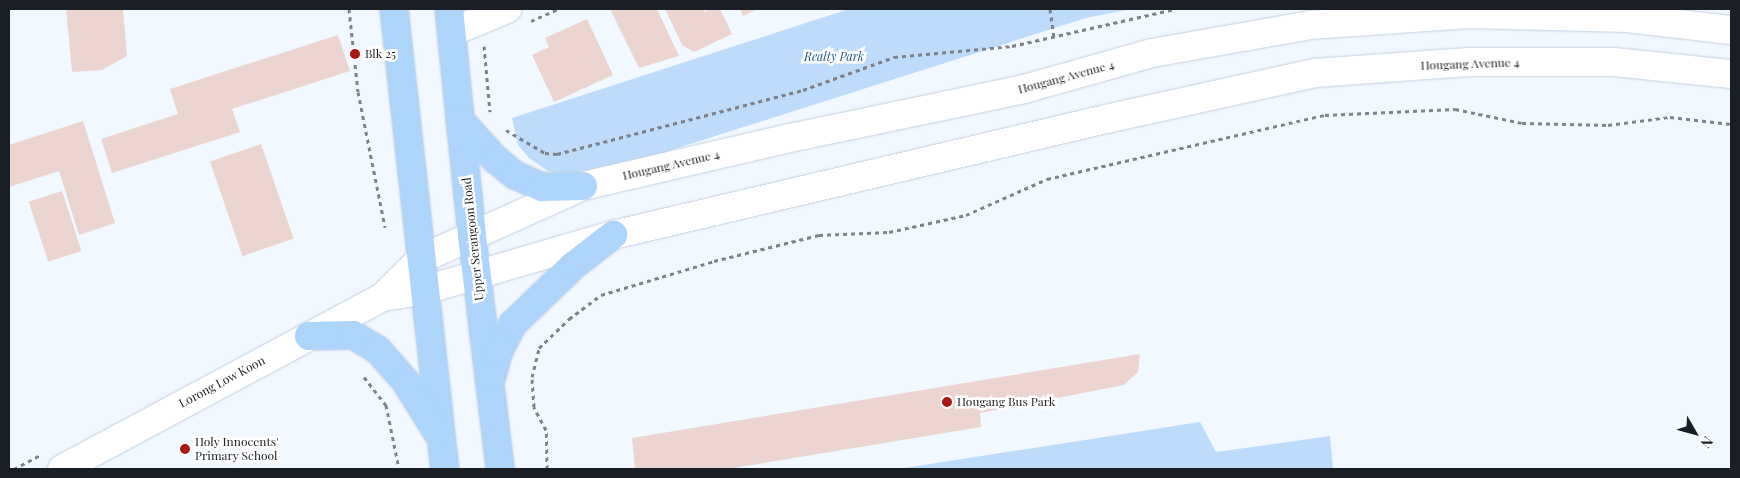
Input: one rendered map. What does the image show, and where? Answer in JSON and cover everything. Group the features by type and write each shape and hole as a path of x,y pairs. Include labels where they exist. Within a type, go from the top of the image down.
{"main road":[{"path":"394,9 445,469"},
{"name":"Upper Serangoon Road","path":"450,20 472,236 500,469"},
{"path":"460,120 495,159 515,175 542,187 583,186"},
{"path":"489,387 498,353 514,324 573,266 613,235"},
{"path":"309,336 353,335 378,350 406,382 441,440"}],"street":[{"path":"450,20 481,22 507,9"},
{"name":"Hougang Avenue 4","path":"421,258 583,186 790,138 1024,89 1152,53 1310,25 1470,14 1627,18 1731,30"},
{"name":"Hougang Avenue 4","path":"425,290 613,235 1315,73 1469,62 1614,62 1731,74"},
{"name":"Lorong Low Koon","path":"384,297 421,258"},
{"name":"Lorong Low Koon","path":"62,469 384,297 425,290"}],"path":[{"path":"349,9 358,92 385,227"},
{"path":"1050,9 1054,36"},
{"path":"499,128 515,133 545,153 557,154 803,90 894,56 1012,46 1175,9"},
{"path":"481,22 490,116"},
{"path":"547,469 546,430 534,407 532,377 539,348 569,319 601,295 714,261 819,235 889,232 966,215 1047,179 1325,115 1455,109 1522,123 1608,125 1670,117 1731,124"},
{"path":"360,371 386,405 400,469"}],"green space":[{"name":"Realty Park","path":"849,9 1132,9 1086,18 587,177 548,171 529,158 518,145 512,118"},
{"path":"1200,422 1216,452 1330,436 1333,469 898,469"}],"building":[{"path":"66,9 123,9 127,56 102,70 72,72"},
{"path":"610,9 657,9 679,56 639,68"},
{"path":"665,9 703,9 704,12 710,9 720,9 732,34 694,52 682,45"},
{"path":"740,9 758,9 743,16"},
{"path":"587,19 613,75 554,102 532,55 549,47 545,38"},
{"path":"338,35 350,71 232,109 240,132 112,173 101,139 178,114 170,89"},
{"path":"83,121 115,223 79,235 59,171 9,187 9,145"},
{"path":"261,144 294,239 242,256 210,162"},
{"path":"62,191 81,251 48,262 29,202"},
{"name":"Hougang Bus Park","path":"1140,354 1138,372 1124,385 980,413 981,427 727,469 635,469 632,438"}],"place":[{"name":"Blk 25","path":"355,54"},
{"name":"Hougang Bus Park","path":"947,402"},
{"name":"Holy Innocents' Primary School","path":"185,449"}]}
